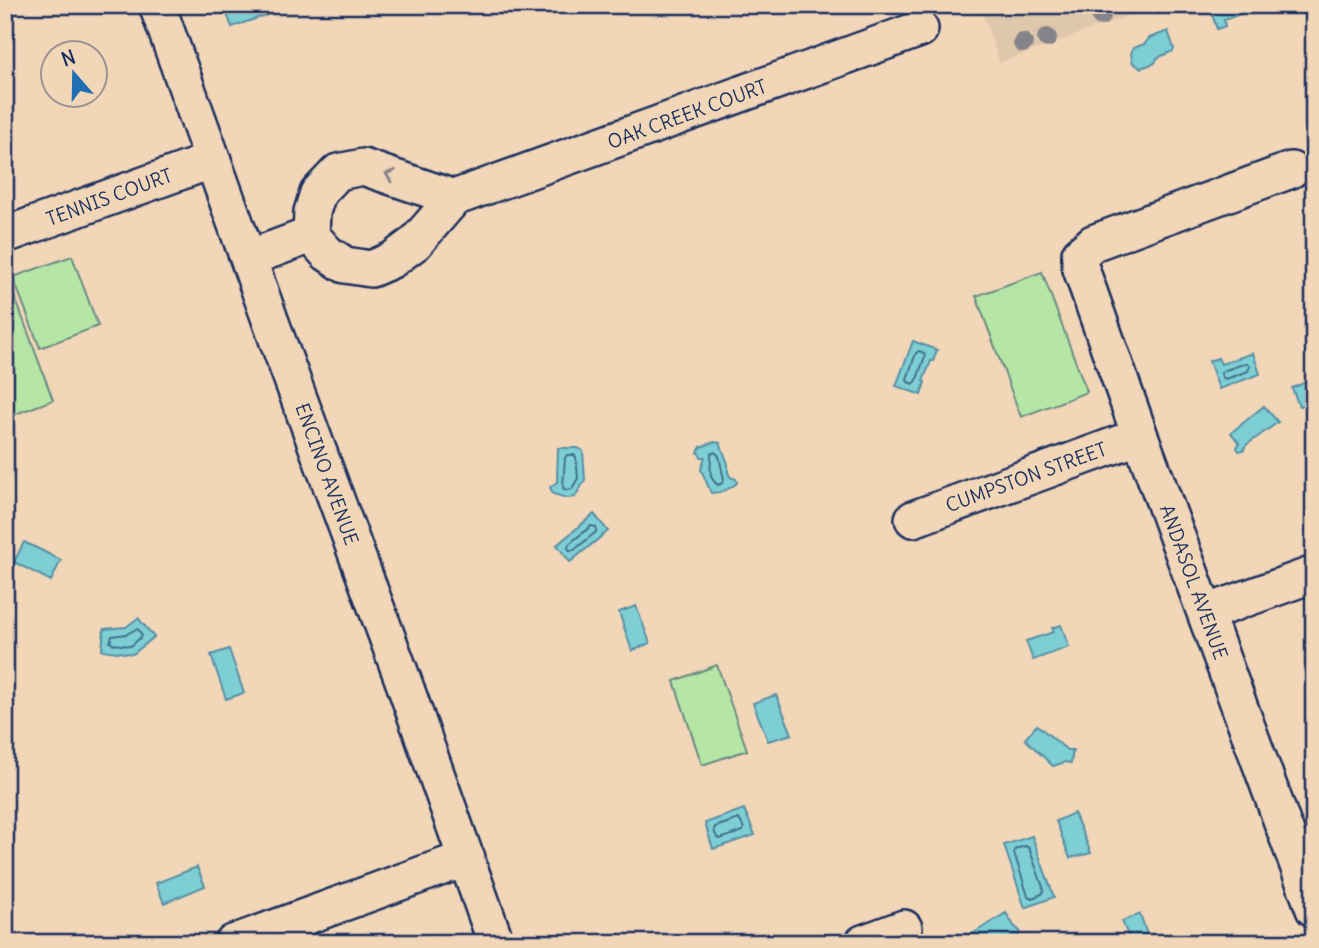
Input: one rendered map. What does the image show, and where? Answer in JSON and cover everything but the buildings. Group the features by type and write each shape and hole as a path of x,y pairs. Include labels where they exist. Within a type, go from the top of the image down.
{"street":[{"name":"ENCINO AVENUE","path":"157,5 496,943"},
{"name":"OAK CREEK COURT","path":"311,235 327,253 345,265 371,269 392,260 415,243 454,198 920,29"},
{"name":"TENNIS COURT","path":"5,235 213,160"},
{"path":"249,258 311,235 312,212 318,193 338,172 363,167 454,198"},
{"name":"ANDASOL AVENUE","path":"1291,170 1093,243 1080,254 1080,265 1314,909"},
{"name":"CUMPSTON STREET","path":"913,519 1140,436"},
{"path":"1206,613 1314,574"},
{"path":"233,943 467,858"},
{"path":"863,943 904,928"}],"shaded area":[{"path":"980,5 1156,5 1000,63"}],"green space":[{"path":"72,256 98,326 40,348 13,277"},
{"path":"1042,272 1087,392 1021,417 976,296"},
{"path":"5,274 53,400 5,418"},
{"path":"717,665 747,750 702,765 674,681"}],"water":[{"path":"279,5 281,10 232,27 224,6"},
{"path":"1209,5 1256,5 1258,11 1249,14 1248,11 1224,20 1225,26 1217,29"},
{"path":"1168,31 1173,51 1157,58 1155,63 1141,68 1133,63 1133,48"},
{"path":"913,341 937,350 923,381 925,382 921,395 896,386"},
{"path":"1253,353 1260,374 1219,389 1209,361 1218,358 1221,364"},
{"path":"1313,379 1314,424 1311,425 1304,405 1299,406 1292,388"},
{"path":"1264,406 1278,422 1245,446 1244,450 1239,451 1239,443 1231,433"},
{"path":"714,442 720,443 730,477 736,479 737,483 725,490 711,493 701,469 705,457 701,457 698,452 701,447"},
{"path":"558,448 578,448 583,451 585,480 575,497 553,494 550,487 557,482"},
{"path":"594,514 608,531 570,562 557,545"},
{"path":"24,542 61,560 51,581 14,562"},
{"path":"636,606 650,643 632,651 619,612"},
{"path":"138,618 154,637 133,654 102,650 104,629 126,627"},
{"path":"1061,625 1069,647 1033,660 1026,641 1054,632 1052,628"},
{"path":"229,649 244,693 226,699 211,655"},
{"path":"776,695 792,734 768,741 753,703"},
{"path":"1037,725 1067,750 1073,750 1071,763 1053,766 1025,739"},
{"path":"744,809 755,835 713,849 705,823"},
{"path":"1074,813 1091,853 1070,858 1056,821"},
{"path":"1032,836 1054,897 1025,908 1004,845"},
{"path":"197,867 205,886 164,903 156,883"},
{"path":"1006,913 1020,931 1016,943 1007,938 1000,943 969,943 966,938"},
{"path":"1140,914 1150,943 1131,943 1122,921"}]}
